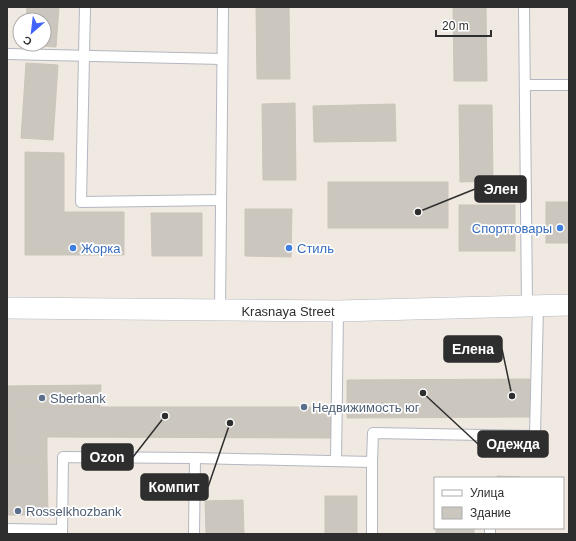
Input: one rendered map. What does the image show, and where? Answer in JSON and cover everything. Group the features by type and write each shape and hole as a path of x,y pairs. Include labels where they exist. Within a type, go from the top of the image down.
{"street":[{"name":"Krasnaya Street","path":"7,308 338,311 569,305"}],"lane":[{"path":"85,7 81,202 221,200"},
{"path":"220,310 223,7"},
{"path":"372,534 373,433 535,436 524,7"},
{"path":"7,54 222,59"},
{"path":"525,85 569,85"},
{"path":"336,461 338,311"},
{"path":"7,529 62,532 63,457 372,462"},
{"path":"194,534 195,458"}],"building":[{"path":"27,7 59,7 56,47 52,47 52,12 27,12"},
{"path":"256,7 289,7 290,79 257,79"},
{"path":"453,7 486,7 487,81 454,81"},
{"path":"26,63 58,65 53,140 21,138"},
{"path":"295,103 296,180 263,180 262,104"},
{"path":"395,104 396,141 314,142 313,106"},
{"path":"459,105 492,105 493,181 460,182"},
{"path":"25,152 64,153 64,212 124,212 124,255 25,255"},
{"path":"328,182 448,182 448,228 328,228"},
{"path":"546,202 569,202 569,243 546,243"},
{"path":"459,205 515,205 515,251 459,251"},
{"path":"245,209 292,209 291,257 245,256"},
{"path":"151,213 202,213 202,256 152,256"},
{"path":"530,379 530,417 347,418 347,380"},
{"path":"101,385 100,407 15,407 15,458 47,458 48,515 7,515 7,386"},
{"path":"15,407 333,407 333,438 47,437 47,458 15,458"},
{"path":"497,476 520,477 497,477"},
{"path":"325,496 357,496 357,534 325,534"},
{"path":"243,500 244,534 206,534 205,501"},
{"path":"436,529 474,529 474,534 436,534"}],"place":[{"name":"Элен","path":"418,212"},
{"name":"Спорттовары","path":"560,228"},
{"name":"Жорка","path":"73,248"},
{"name":"Стиль","path":"289,248"},
{"name":"Одежда","path":"423,393"},
{"name":"Елена","path":"512,396"},
{"name":"Sberbank","path":"42,398"},
{"name":"Недвижимость юг","path":"304,407"},
{"name":"Ozon","path":"165,416"},
{"name":"Компит","path":"230,423"},
{"name":"Rosselkhozbank","path":"18,511"}]}
